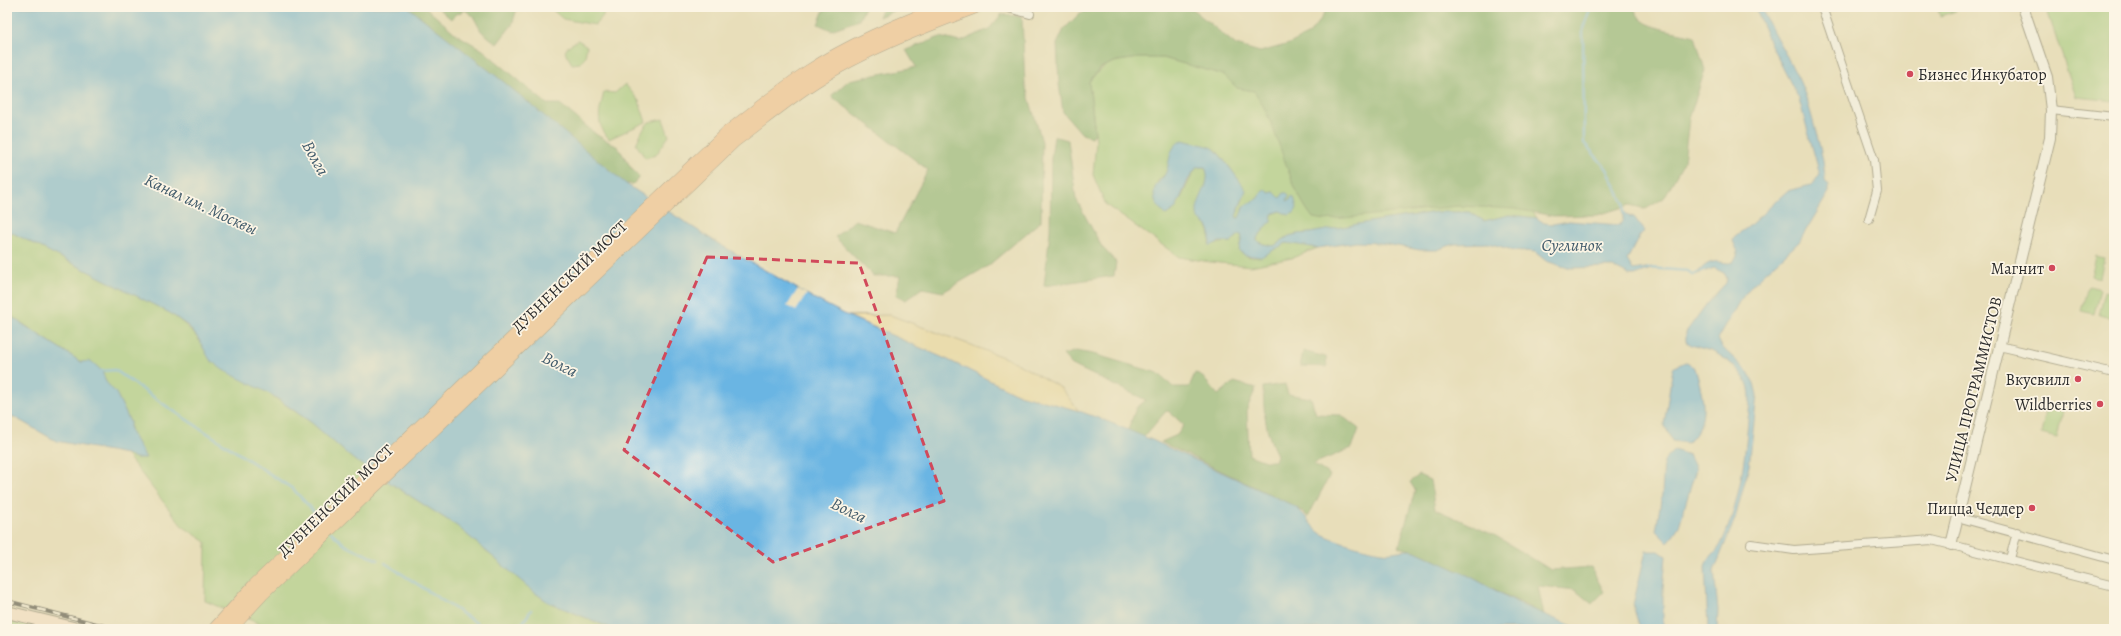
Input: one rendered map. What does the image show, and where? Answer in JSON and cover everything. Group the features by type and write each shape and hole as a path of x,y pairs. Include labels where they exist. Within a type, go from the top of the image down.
{"main road":[{"name":"ДУБНЕНСКИЙ МОСТ","path":"215,629 254,586 727,133 808,72 863,42 943,7"},
{"name":"ДУБНЕНСКИЙ МОСТ","path":"230,629 285,573 734,141 822,77 910,32 974,7"},
{"path":"7,612 74,628"}],"street":[{"path":"1005,7 1030,14"},
{"path":"1822,7 1874,160 1877,191 1869,219"},
{"name":"УЛИЦА ПРОГРАММИСТОВ","path":"1951,545 2048,144 2052,110 2047,78 2023,7"},
{"path":"2052,110 2114,117"},
{"path":"1999,346 2114,373"},
{"path":"1957,517 2114,560"},
{"path":"2010,559 2016,532"},
{"path":"1751,544 1794,550 1932,540 2114,586"}],"highlighted area":[{"path":"707,257 859,263 944,501 773,562 624,450"}],"green space":[{"path":"408,7 425,7 456,34 483,50 547,104 560,104 597,135 618,147 632,169 640,177 633,184 626,184 613,175 505,83"},
{"path":"437,7 479,7 482,10 483,7 517,9 512,25 497,44 481,31 473,16 465,10 451,19"},
{"path":"549,7 604,7 603,16 595,25 563,19"},
{"path":"825,7 865,7 859,20 831,30 818,24"},
{"path":"883,7 902,7 879,17"},
{"path":"1098,7 1190,7 1236,45 1260,52 1289,44 1309,34 1328,7 1633,7 1642,20 1652,26 1695,36 1705,70 1689,119 1684,162 1664,198 1646,209 1630,205 1598,215 1553,216 1516,209 1459,206 1325,220 1313,218 1303,204 1295,188 1271,122 1254,91 1237,88 1224,75 1163,58 1139,58 1117,61 1100,68 1089,82 1095,134 1091,137 1082,134 1063,112 1059,84 1057,44 1064,29 1080,13"},
{"path":"1937,7 1955,7 1956,11 1940,16"},
{"path":"2046,7 2114,7 2114,101 2076,97"},
{"path":"1002,14 1022,17 1025,84 1042,142 1041,221 988,266 943,292 922,288 906,300 896,295 900,276 873,276 835,237 855,220 895,233 928,170 831,96 849,80 916,67 906,50 940,37 960,42 989,29"},
{"path":"578,40 587,46 585,57 581,63 572,64 565,52 568,46"},
{"path":"1139,58 1163,58 1224,75 1237,88 1287,96 1503,169 1537,218 1509,215 1484,221 1470,212 1437,212 1298,234 1289,236 1274,246 1263,244 1257,241 1257,238 1267,226 1272,214 1281,211 1289,215 1295,202 1294,200 1286,201 1286,197 1280,198 1274,192 1269,193 1264,190 1256,200 1245,206 1239,218 1237,218 1236,216 1245,193 1231,169 1221,155 1213,148 1183,140 1166,173 1157,182 1166,215 1180,200 1197,167 1205,167 1208,176 1198,218 1207,226 1210,236 1209,244 1232,242 1239,234 1242,236 1239,251 1247,256 1253,257 1259,257 1287,243 1295,243 1318,248 1292,258 1251,266 1179,257 1106,205 1093,175 1096,141 1089,82 1100,70 1111,63"},
{"path":"625,84 639,101 646,122 609,139 602,127 599,117 604,92 615,93"},
{"path":"663,119 669,136 656,155 645,158 636,144 642,131 649,122"},
{"path":"1054,136 1068,140 1076,199 1102,247 1116,262 1114,276 1044,286 1050,231 1051,158"},
{"path":"7,230 170,313 190,329 204,349 312,423 353,459 457,526 534,592 548,602 613,629 272,629 205,601 206,542 182,526 126,454 136,458 146,458 130,430 130,422 118,397 106,382 102,371 81,362 14,318 7,320"},
{"path":"2096,256 2104,258 2100,278 2091,276"},
{"path":"2088,286 2100,289 2094,314 2081,311"},
{"path":"2105,291 2114,293 2114,319 2099,315"},
{"path":"1076,351 1093,354 1158,373 1173,387 1189,387 1195,373 1200,374 1218,395 1234,382 1256,388 1247,409 1249,455 1265,461 1275,461 1277,455 1270,438 1266,422 1263,387 1285,384 1288,394 1311,398 1316,414 1341,415 1359,429 1352,448 1313,464 1330,475 1308,517 1292,505 1161,442 1177,435 1184,425 1167,410 1144,437 1128,430 1136,408 1146,400 1072,365 1063,355"},
{"path":"1303,351 1326,357 1327,367 1300,366"},
{"path":"2047,407 2063,411 2057,438 2041,434"},
{"path":"1419,475 1430,480 1435,509 1496,536 1551,570 1591,567 1604,592 1592,604 1575,590 1538,586 1544,615 1469,576 1415,551 1399,547 1415,490 1410,482"},
{"path":"7,618 56,629 7,629"}],"sand":[{"path":"890,315 1011,360 1061,388 1079,411 1015,393 948,360 848,316"}],"water":[{"path":"7,7 408,7 505,83 626,184 719,244 815,299 848,316 948,360 1015,393 1079,411 1109,422 1152,440 1292,505 1301,512 1316,530 1325,536 1376,551 1415,551 1469,576 1524,606 1580,629 613,629 548,602 534,592 457,526 353,459 312,423 272,395 223,370 210,360 198,338 188,326 170,313 7,230"},
{"path":"1755,7 1763,7 1763,12 1802,87 1820,147 1824,164 1825,181 1829,186 1829,192 1799,242 1752,285 1739,302 1718,339 1722,347 1747,371 1754,383 1757,395 1749,466 1735,519 1714,571 1718,610 1717,629 1708,629 1705,566 1721,544 1737,499 1743,467 1750,397 1746,381 1738,370 1715,353 1686,342 1686,332 1708,302 1726,283 1727,278 1724,273 1714,268 1695,275 1703,267 1710,263 1731,263 1734,261 1738,252 1733,241 1735,236 1748,227 1787,191 1811,185 1820,175 1799,99 1770,43"},
{"name":"Суглинок","path":"1183,140 1207,146 1216,150 1246,190 1236,216 1237,218 1239,218 1244,206 1256,200 1264,190 1267,190 1269,193 1274,192 1280,198 1284,193 1287,193 1289,195 1287,201 1290,200 1292,196 1294,197 1297,208 1294,213 1289,215 1280,211 1272,214 1271,221 1257,238 1257,241 1263,244 1274,246 1289,236 1298,234 1437,212 1470,212 1484,221 1509,215 1537,218 1544,223 1553,224 1569,221 1620,225 1623,220 1623,210 1629,216 1634,217 1645,231 1640,235 1627,260 1633,270 1652,267 1651,269 1635,275 1629,275 1613,267 1568,268 1546,261 1535,252 1513,250 1488,243 1454,244 1437,250 1420,250 1380,243 1356,242 1318,248 1286,243 1261,257 1245,255 1239,251 1242,236 1239,234 1232,242 1219,242 1210,246 1210,235 1207,225 1197,216 1197,207 1207,179 1205,167 1197,167 1188,180 1176,208 1166,215 1155,200 1155,187 1166,172 1172,150"},
{"path":"13,318 81,362 91,361 102,371 106,382 116,393 130,422 130,430 146,458 136,458 126,454 56,441 14,417 7,415 7,320"},
{"path":"1685,362 1695,368 1701,388 1703,407 1700,426 1688,443 1672,441 1664,424 1673,368"},
{"path":"1674,450 1689,455 1696,469 1679,526 1668,543 1656,531 1662,494 1664,461"},
{"path":"1646,551 1659,551 1666,556 1663,589 1663,629 1640,629 1633,605"}],"pier":[{"path":"798,289 807,294 796,311 787,306"}],"waterway":[{"path":"1591,7 1583,28 1584,143 1607,169 1624,204 1624,213"},
{"path":"1648,268 1688,271 1693,275 1697,273"},
{"path":"102,371 115,370 169,408 293,489 319,517"},
{"path":"331,532 345,545 378,560"},
{"path":"385,563 486,629"},
{"path":"519,629 531,610"}],"railway":[{"path":"7,601 116,629"}],"place":[{"name":"Бизнес Инкубатор","path":"1910,74"},
{"name":"Магнит","path":"2052,268"},
{"name":"Вкусвилл","path":"2078,379"},
{"name":"Wildberries","path":"2100,404"},
{"name":"Пицца Чеддер","path":"2032,508"}],"water label":[{"name":"Волга","path":"316,158"},
{"name":"Канал им. Москвы","path":"201,204"},
{"name":"Волга","path":"560,364"},
{"name":"Волга","path":"849,510"}]}
